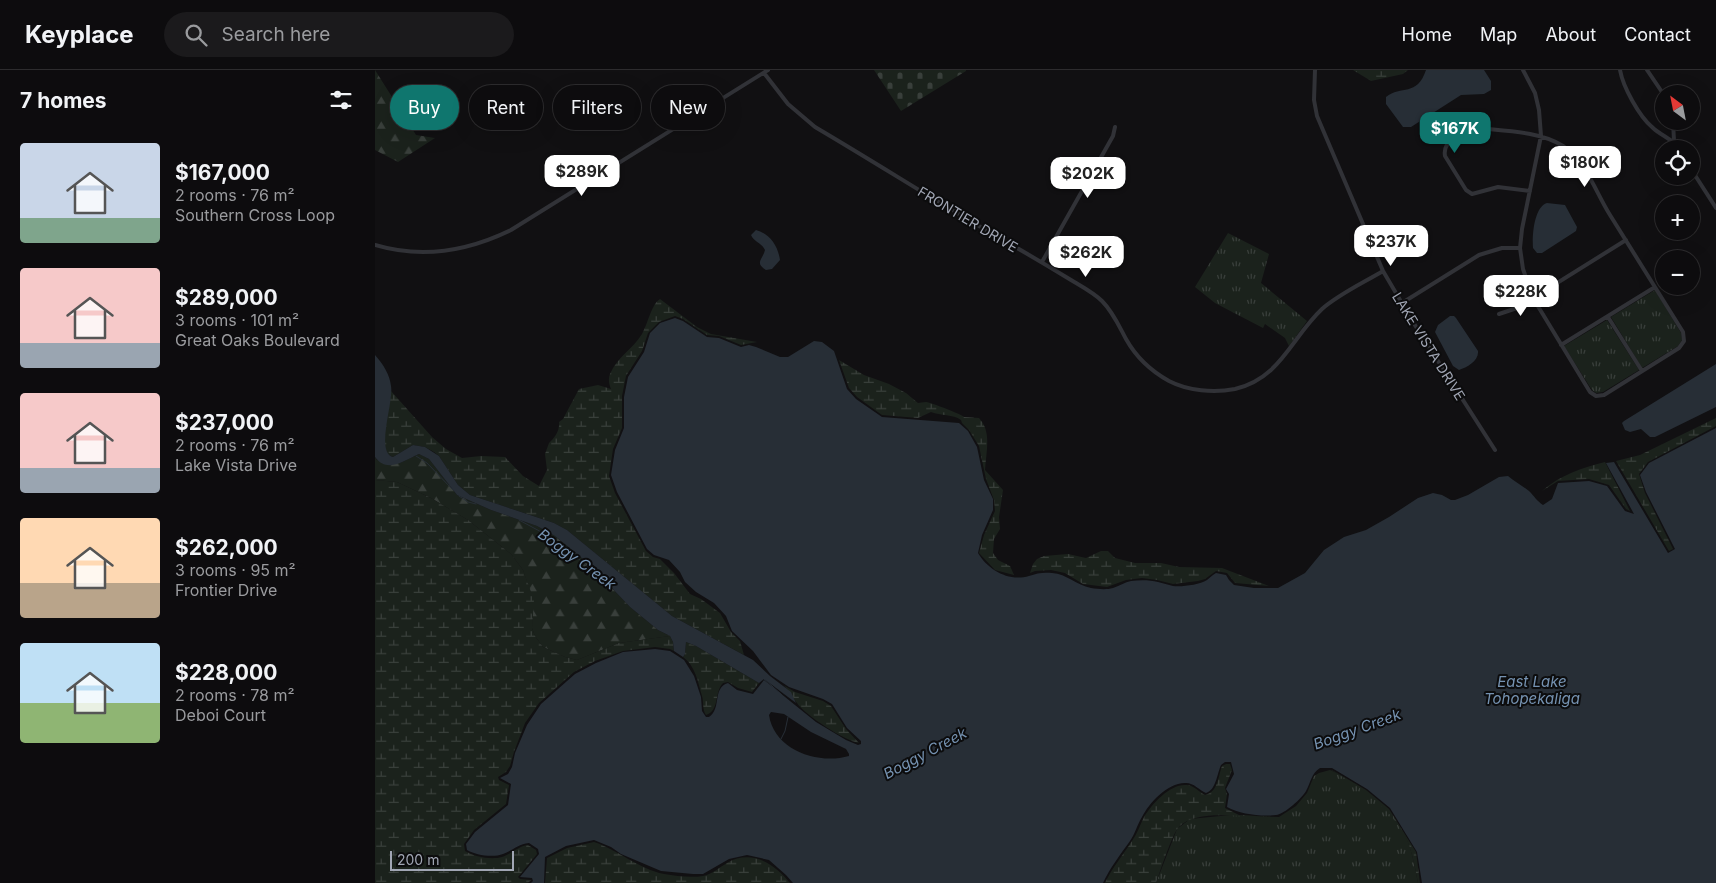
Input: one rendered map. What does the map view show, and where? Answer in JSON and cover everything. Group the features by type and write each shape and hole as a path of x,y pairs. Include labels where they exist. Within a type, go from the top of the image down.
{"street":[{"name":"LAKE VISTA DRIVE","path":"1315,70 1314,100 1317,116 1383,271 1401,303 1495,450"},
{"path":"1523,70 1535,93 1539,110 1541,136 1522,229 1520,248 1523,269 1533,298 1590,392 1596,396 1604,394 1679,348 1684,341 1683,332 1660,295"},
{"path":"1620,70 1621,78 1627,91 1644,118 1652,128 1672,140"},
{"path":"1647,70 1657,85"},
{"name":"FRONTIER DRIVE","path":"766,71 788,104 815,127 1042,262 1102,301 1114,316 1127,341 1145,364 1170,382 1196,390 1218,391 1248,384 1266,374 1280,362 1322,309 1335,299 1383,271"},
{"path":"375,245 428,252 460,248 492,239 511,230 766,71"},
{"path":"1042,262 1113,136 1115,128"},
{"path":"1530,191 1498,187 1473,194 1466,190 1445,156 1444,150 1447,143 1467,130 1477,128 1541,136 1562,146 1577,158 1586,170 1604,204 1655,287 1561,345"},
{"path":"1700,182 1716,208"},
{"path":"1499,314 1517,308 1626,240"},
{"path":"1401,303 1479,255 1502,248 1520,248"},
{"path":"1608,317 1642,371"}],"green space":[{"path":"375,70 390,94 390,130 413,130 416,135 435,138 398,162 375,150"},
{"path":"874,70 966,70 966,71 901,111"},
{"path":"1353,70 1408,70 1403,74 1371,81"},
{"path":"1228,233 1269,254 1261,283 1307,321 1289,346 1285,338 1265,324 1263,328 1215,303 1195,287"},
{"path":"1655,290 1655,295 1658,295 1681,333 1682,340 1678,346 1642,368 1611,317"},
{"path":"660,299 697,327 711,334 757,342 741,345 719,336 707,335 683,319 675,316 659,322 648,333 642,351 626,376 622,396 622,428 613,449 609,476 615,493 646,551 653,557 660,559 674,573 690,594 701,599 720,613 731,632 740,641 744,655 672,616 567,530 554,523 470,495 458,485 439,456 434,452 425,447 413,445 393,457 385,447 385,428 391,391 432,437 446,449 462,458 481,456 505,457 523,476 539,486 547,470 545,454 549,443 557,434 559,422 563,419 579,389 598,385 611,389 609,378 613,368 642,334 654,306"},
{"path":"1607,320 1639,370 1603,392 1596,393 1592,390 1564,346"},
{"path":"839,360 864,375 889,384 906,393 918,403 926,402 964,417 979,418 986,429 987,436 985,470 1003,490 999,517 1000,529 994,539 993,553 998,560 1010,566 1014,575 995,570 979,553 984,535 995,511 994,500 986,479 979,446 961,420 931,412 918,418 882,415 857,397 849,388"},
{"path":"1716,418 1716,426 1648,462 1639,474 1645,493 1673,549 1669,551 1616,461 1640,455"},
{"path":"419,454 429,459 457,495 491,510 537,526 555,536 589,564 630,607 658,630 670,636 619,643 577,660 543,647 532,628 533,600 523,570 511,554 468,520 431,498 397,482 375,480 375,457 377,460 400,463"},
{"path":"1605,462 1630,511 1626,509 1609,485 1589,479 1558,481 1542,491 1549,485 1572,473"},
{"path":"375,480 397,482 431,498 468,520 511,554 523,570 534,600 532,628 543,647 577,660 619,643 670,636 673,642 674,651 655,647 623,651 595,661 574,672 539,703 525,723 510,766 506,772 498,777 499,780 509,785 506,804 474,830 464,844 465,851 473,855 493,858 506,856 528,845 536,850 537,854 518,877 531,880 528,883 375,883"},
{"path":"1101,551 1108,551 1115,558 1135,563 1222,568 1269,586 1235,583 1227,573 1216,571 1205,579 1198,581 1173,584 1142,578 1126,580 1107,587 1083,584 1065,573 1051,570 1030,573 1037,559 1044,556 1068,554 1086,558"},
{"path":"686,642 759,683 752,692 738,688 728,682 723,683 713,710 706,715 695,674 690,664 683,657"},
{"path":"783,685 795,692 823,701 831,706 846,729 859,743 835,733 816,720 801,708"},
{"path":"1230,764 1232,770 1225,788 1227,794 1225,808 1239,815 1257,816 1215,815 1194,818 1178,828 1156,883 1105,883 1134,838 1144,817 1156,801 1173,788 1179,786 1188,785 1205,795 1213,791 1222,766"},
{"path":"1330,770 1362,789 1382,806 1399,825 1410,847 1418,883 1156,883 1177,829 1190,819 1231,815 1279,817 1296,806 1307,793 1314,776"},
{"path":"1331,770 1366,790 1389,809 1416,852 1420,883 1418,883 1409,846 1397,824 1372,797"},
{"path":"594,842 646,868 664,874 694,877 706,875 727,863 745,857 761,860 769,864 777,869 790,883 545,883 547,858 567,848"}],"water":[{"path":"1426,70 1484,70 1491,81 1491,90 1484,94 1461,95 1411,127 1403,127 1386,104 1386,97 1418,84"},
{"path":"1547,203 1565,205 1577,227 1573,233 1542,253 1537,253 1533,248 1535,222 1539,210"},
{"path":"756,230 765,234 773,241 777,250 780,260 772,269 766,270 762,268 760,261 765,250 751,235"},
{"path":"1450,316 1456,318 1478,351 1475,361 1459,370 1453,366 1435,332 1438,325"},
{"name":"East Lake Tohopekaliga","path":"675,318 683,321 707,337 719,338 741,347 749,345 780,357 788,357 814,341 822,342 834,351 847,389 856,399 882,417 959,423 968,431 977,447 984,480 993,499 993,510 982,535 978,553 982,559 987,565 1007,576 1021,577 1052,573 1062,575 1086,587 1096,589 1110,589 1138,580 1155,581 1173,586 1190,585 1204,582 1216,573 1226,575 1234,585 1254,588 1278,588 1305,573 1324,550 1344,537 1366,530 1418,498 1433,493 1455,500 1468,495 1499,477 1508,476 1529,491 1543,505 1552,499 1558,483 1589,481 1607,486 1625,511 1634,514 1606,463 1614,462 1668,553 1675,549 1646,492 1640,475 1649,463 1716,428 1716,883 1422,883 1417,852 1390,808 1367,789 1332,768 1320,768 1313,776 1304,794 1284,812 1270,816 1244,813 1227,807 1229,794 1226,789 1234,774 1231,762 1225,762 1221,765 1212,789 1206,793 1194,785 1186,783 1173,786 1160,794 1145,811 1132,838 1103,883 793,883 769,860 747,855 729,859 703,874 661,871 594,840 566,846 545,857 544,883 531,883 533,881 532,878 520,877 539,854 538,849 529,843 494,856 470,852 467,850 466,844 475,832 508,805 511,784 500,778 508,774 512,767 515,753 527,725 541,704 575,674 623,652 655,649 670,651 684,660 694,676 701,697 702,711 706,717 713,713 718,694 723,686 728,683 737,690 753,694 764,680 816,722 846,740 858,745 861,744 861,741 847,728 832,704 789,687 771,675 753,651 732,631 726,616 714,603 696,592 685,582 680,572 669,560 654,555 647,549 617,492 611,475 615,450 624,428 624,397 628,377 644,352 650,333 660,323","holes":["771,712 784,714 811,732 846,749 849,756 837,758 811,756 788,746 779,737 769,715"]},
{"path":"375,355 386,370 391,386 385,437 388,453 393,457 413,445 425,447 439,456 458,485 470,495 554,523 567,530 672,616 753,660 791,692 796,703 764,679 759,683 686,642 683,657 674,651 670,636 658,630 630,607 589,564 555,536 537,526 491,510 457,495 429,459 419,454 396,464 385,465 380,462 375,457"},
{"path":"1716,364 1716,407 1655,437 1650,437 1641,429 1630,432 1625,430 1622,423 1624,421"}],"waterway":[{"name":"Boggy Creek","path":"416,456 427,463 453,490"},
{"name":"Boggy Creek","path":"459,496 468,502 476,504"},
{"name":"Boggy Creek","path":"519,520 567,549 607,583"},
{"name":"Boggy Creek","path":"763,678 782,695"},
{"name":"Boggy Creek","path":"781,739 788,717"}]}
